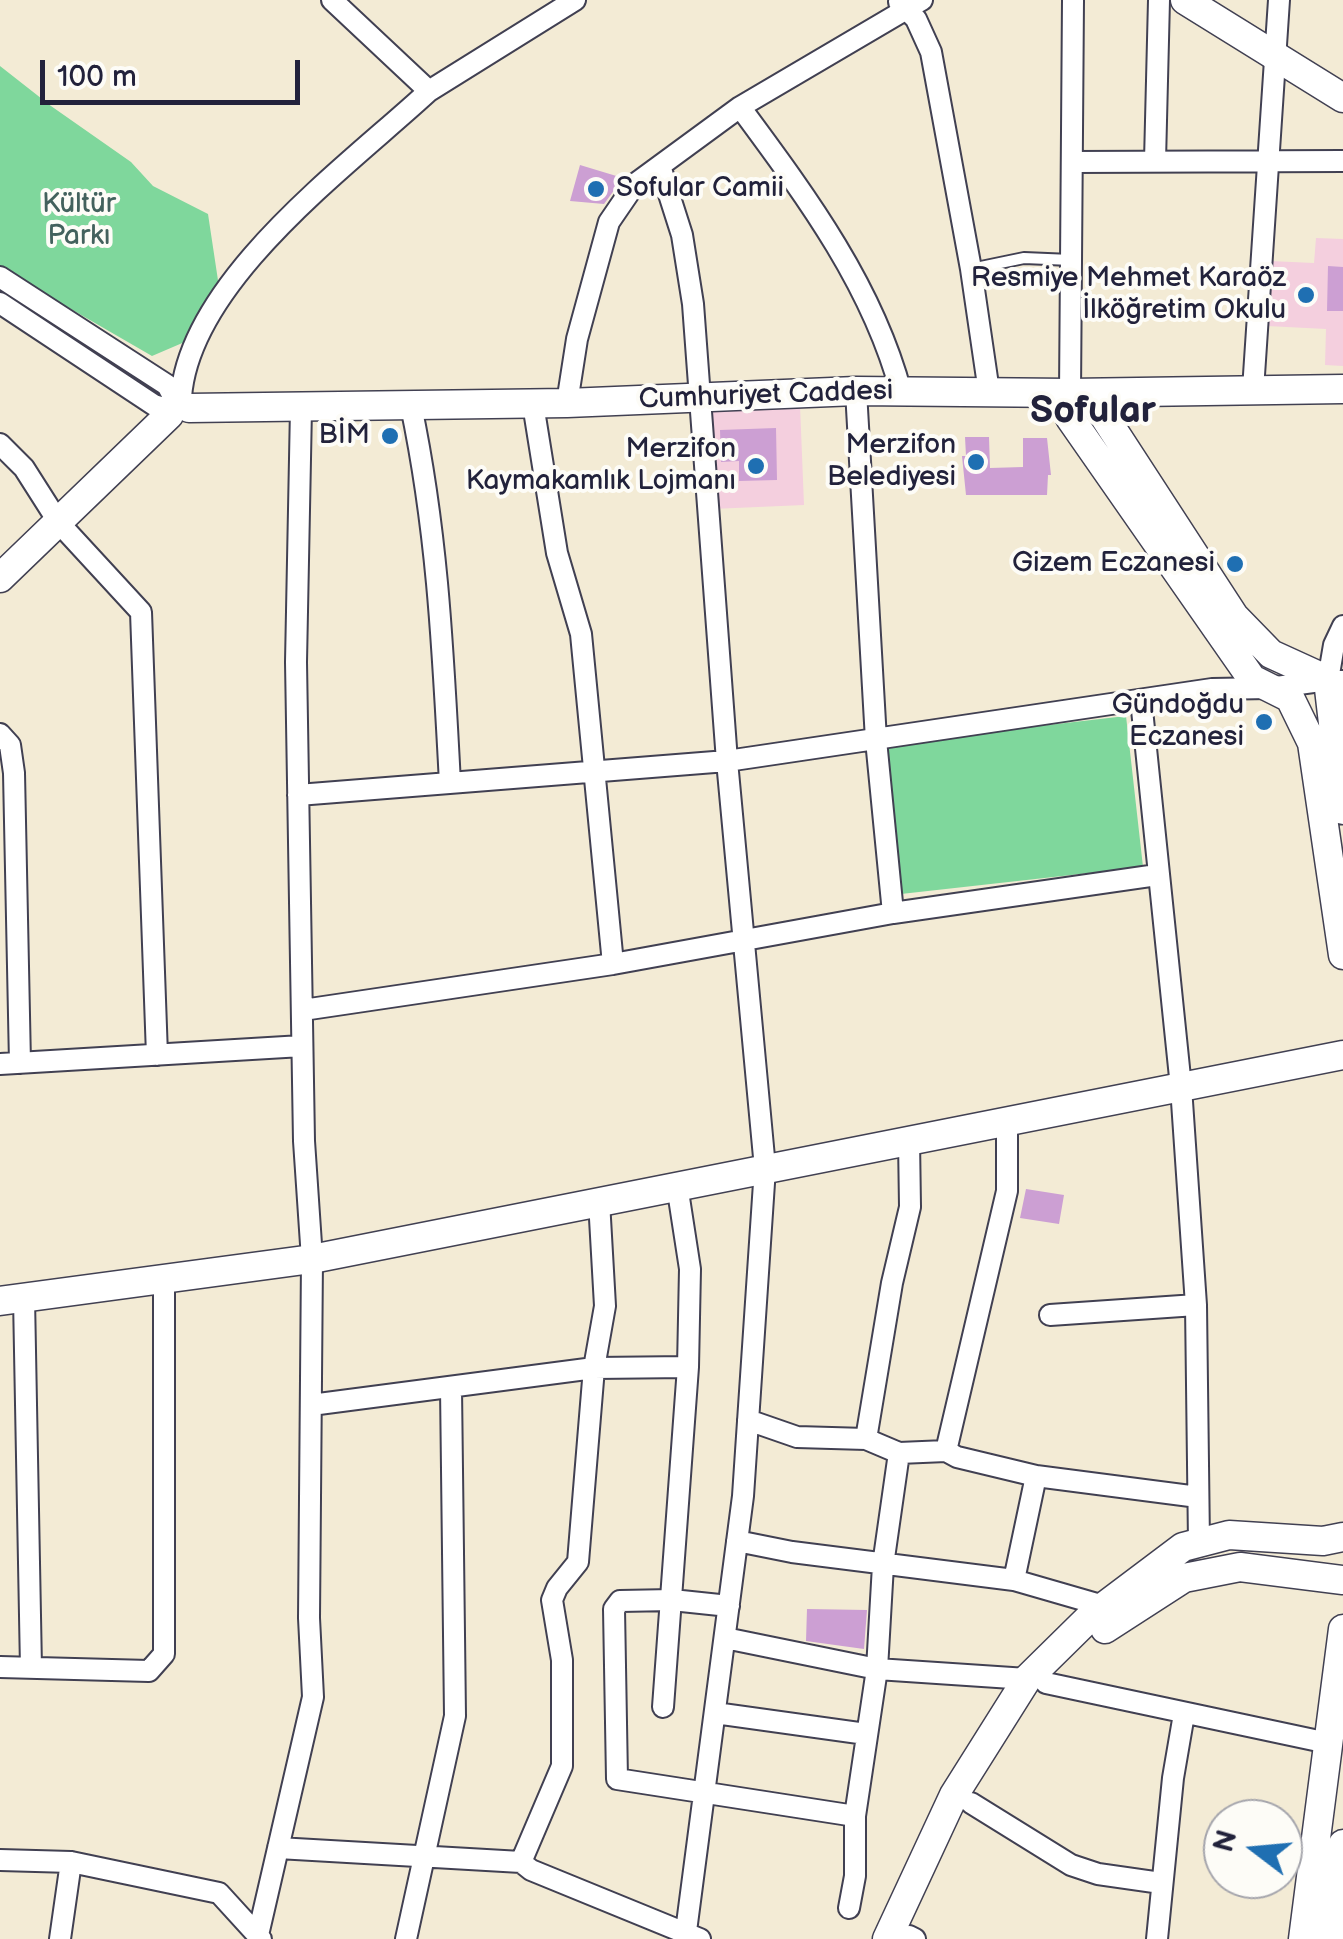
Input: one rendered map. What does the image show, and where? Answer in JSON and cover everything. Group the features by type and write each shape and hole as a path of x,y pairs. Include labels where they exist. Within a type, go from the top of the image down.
{"street":[{"path":"332,0 430,92"},
{"path":"0,578 176,405 203,327 243,266 276,230 430,92 575,0"},
{"path":"1073,0 1072,260 1080,393 1070,418 1252,680 1290,698 1312,743 1343,954"},
{"path":"1155,162 1160,0"},
{"path":"1185,0 1343,98"},
{"path":"1253,390 1279,0"},
{"path":"567,403 577,339 609,222 635,184 740,107 909,3 931,52 989,392"},
{"path":"740,107 852,271 877,320 901,392"},
{"path":"1073,162 1343,160"},
{"path":"278,1848 521,1862 531,1870 690,1937 737,1540 765,1168 726,761 689,269 660,166"},
{"path":"0,277 167,385 176,405"},
{"path":"0,303 154,405 176,405"},
{"name":"Cumhuriyet Caddesi","path":"176,405 302,408 856,392 1343,389"},
{"path":"856,392 876,740 893,913"},
{"path":"1080,393 1234,616 1272,654 1335,681"},
{"path":"533,404 557,552 580,634 613,964"},
{"path":"411,406 430,500 439,576 450,783"},
{"path":"259,1937 313,1697 309,1618 312,1259 304,1141 296,662 302,408"},
{"path":"0,444 24,468 59,523 141,612 157,1055"},
{"path":"1343,626 1334,645 1343,810"},
{"path":"298,795 726,761 1212,689 1335,681"},
{"path":"1141,700 1181,1086 1196,1305 1199,1543"},
{"path":"0,734 10,745 14,773 10,1063 302,1046"},
{"path":"303,1010 613,964 893,913 1158,875"},
{"path":"30,1668 12,1300 312,1259 1343,1055"},
{"path":"946,1451 1007,1191 1006,1120"},
{"path":"866,1440 892,1284 910,1207 909,1140"},
{"path":"663,1707 688,1367 690,1270 677,1186"},
{"path":"521,1862 562,1766 562,1660 552,1600 578,1562 594,1368 604,1306 598,1202"},
{"path":"0,1667 149,1671 164,1654 164,1279"},
{"path":"1050,1315 1196,1305"},
{"path":"311,1405 594,1368 688,1367"},
{"path":"406,1939 455,1716 451,1388"},
{"path":"748,1420 797,1437 866,1440 899,1453 946,1451 1036,1476 1198,1496"},
{"path":"849,1908 855,1876 855,1816 877,1669 883,1565 899,1453"},
{"path":"1014,1580 1036,1476"},
{"path":"905,1938 954,1796 1037,1681 1104,1606 1183,1547 1229,1535 1323,1541 1343,1537"},
{"path":"737,1540 792,1552 1014,1580 1104,1606"},
{"path":"905,1938 1037,1681 1114,1620 1184,1578 1240,1568 1343,1580"},
{"path":"729,1606 672,1600 620,1601 614,1609 617,1779 855,1816"},
{"path":"1322,1936 1328,1743 1343,1628"},
{"path":"725,1638 877,1669 1037,1681 1328,1743"},
{"path":"715,1713 866,1734"},
{"path":"1157,1939 1173,1778 1184,1714"},
{"path":"971,1804 1071,1866 1161,1883"},
{"path":"1322,1936 1343,1844"},
{"path":"0,1860 71,1862 219,1893 259,1937"},
{"path":"60,1939 71,1862"}],"lane":[{"path":"971,269 1024,258 1072,260"}],"shaded area":[{"name":"Resmiye Mehmet Karaöz İlköğretim Okulu","path":"1316,238 1343,239 1343,366 1325,365 1326,329 1267,326 1270,261 1314,263"},
{"name":"Merzifon Kaymakamlık Lojmanı","path":"800,405 804,505 712,509 708,409"}],"green space":[{"name":"Kültür Parkı","path":"0,66 131,162 153,186 208,214 219,287 187,341 152,356 0,268"},
{"path":"1126,716 1143,867 901,894 884,744"}],"building":[{"name":"Sofular Camii","path":"580,165 623,178 604,204 570,201"},
{"path":"1328,266 1343,267 1343,311 1327,311"},
{"name":"Merzifon Kaymakamlık Lojmanı","path":"776,428 777,480 739,481 739,461 721,462 720,430"},
{"name":"Merzifon Belediyesi","path":"965,437 989,437 990,468 1023,467 1023,438 1047,438 1051,475 1047,495 966,495 962,456 966,456"},
{"path":"1026,1189 1064,1195 1059,1224 1020,1218"},
{"path":"807,1609 867,1610 864,1649 806,1641"}],"place":[{"name":"Sofular Camii","path":"596,189"},
{"name":"Resmiye Mehmet Karaöz İlköğretim Okulu","path":"1306,295"},
{"name":"BİM","path":"390,436"},
{"name":"Merzifon Belediyesi","path":"976,462"},
{"name":"Merzifon Kaymakamlık Lojmanı","path":"756,466"},
{"name":"Gizem Eczanesi","path":"1235,564"},
{"name":"Gündoğdu Eczanesi","path":"1264,722"}],"district":[{"name":"Sofular","path":"1093,412"}]}
